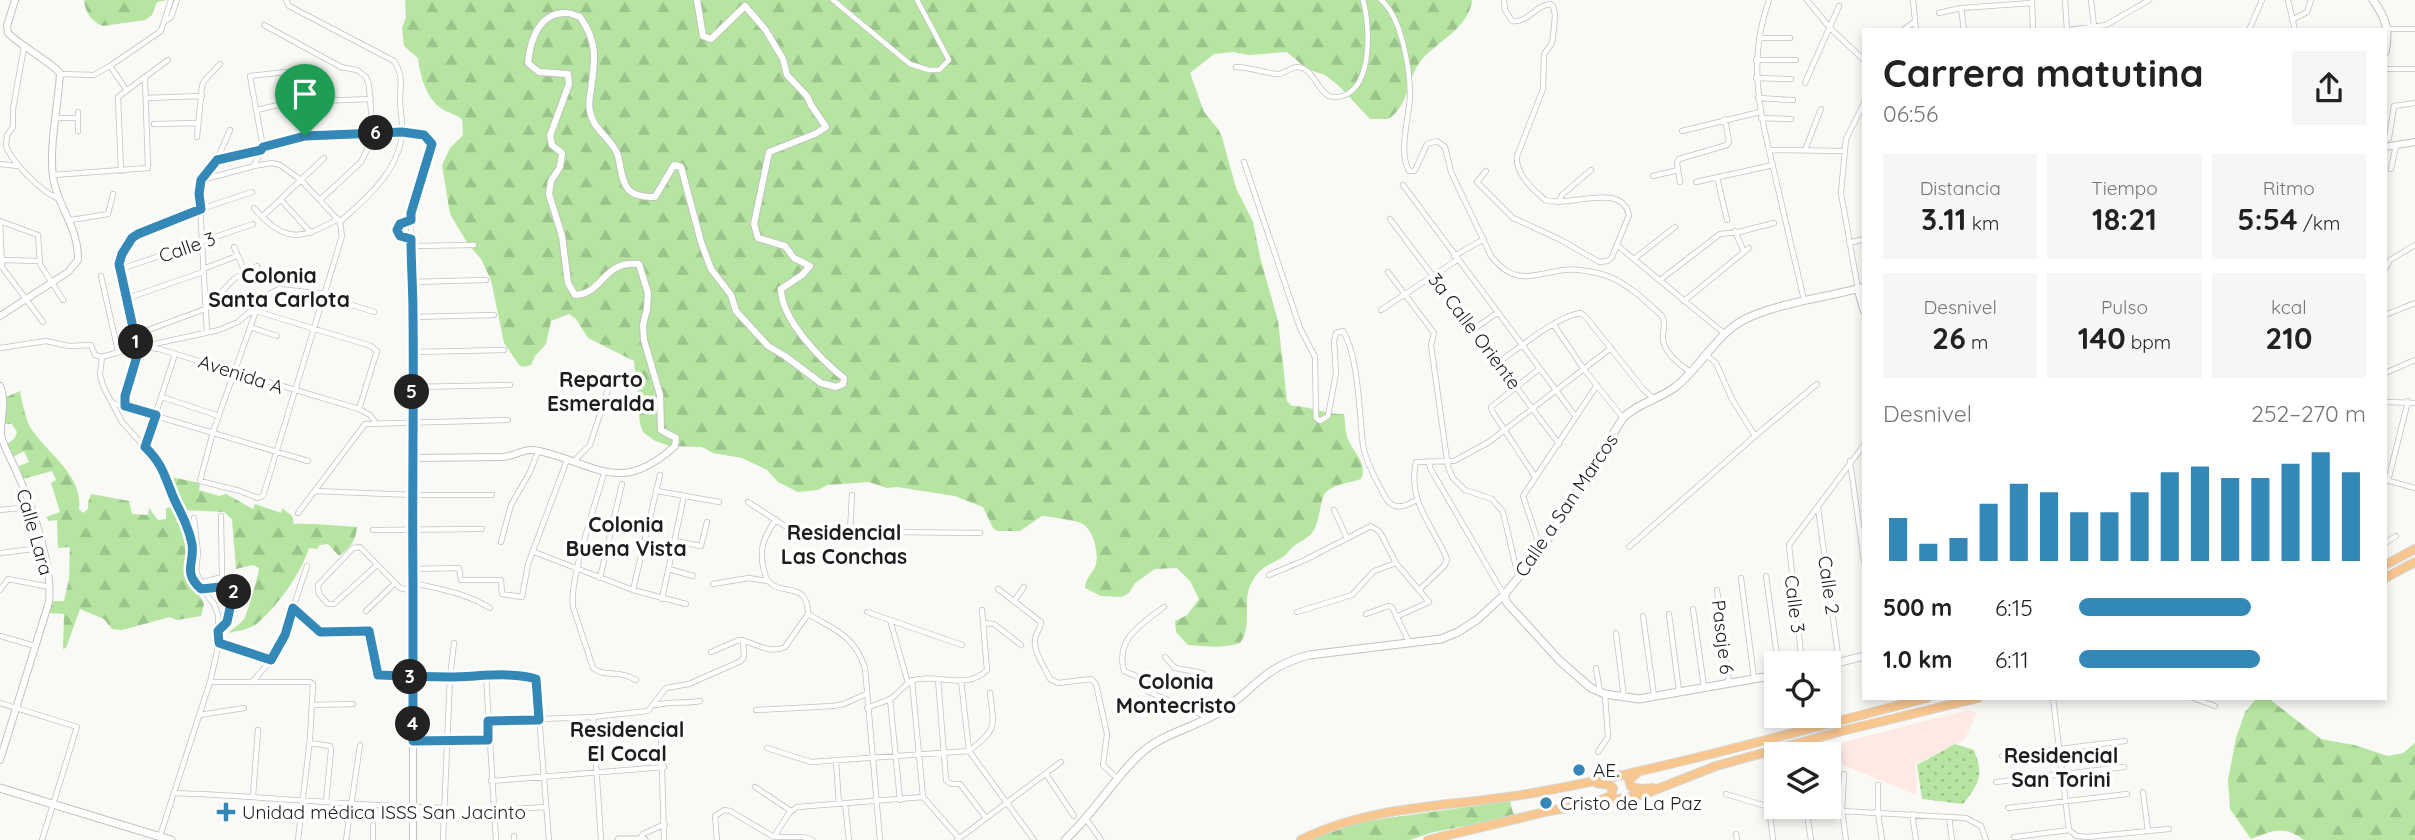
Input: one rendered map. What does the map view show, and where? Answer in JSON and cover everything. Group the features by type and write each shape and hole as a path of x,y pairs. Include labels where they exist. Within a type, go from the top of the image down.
{"highway":[{"path":"2387,564 2415,549"},
{"path":"2387,577 2415,562"},
{"path":"1301,840 1358,819 1536,793 1590,782 1891,703 1913,700"},
{"path":"1430,840 1523,817 1624,799 1675,784 1716,766 1760,753 1970,700"},
{"path":"1655,767 1631,777 1629,785 1642,789 1675,784"},
{"path":"1589,804 1608,797 1613,792 1609,785 1590,782"}],"main road":[{"path":"2373,0 2388,29 2387,37"},
{"name":"Calle a San Marcos","path":"1066,840 1146,748 1168,735 1208,718 1237,700 1265,675 1291,660 1336,650 1452,635 1478,619 1504,595 1541,550 1623,418 1631,410 1675,387 1725,334 1751,317 1861,288"},
{"path":"1504,595 1514,611 1560,661 1577,678 1602,694 1624,698 1654,697 1764,677"},
{"path":"1841,662 1862,656"},
{"path":"0,788 160,839 171,840"},
{"path":"619,840 642,840"}],"street":[{"path":"0,316 68,272 78,260 71,220 60,199 53,175 60,74 58,69 10,35 7,29 15,0"},
{"path":"60,74 94,75 110,66 161,31 171,0"},
{"path":"165,21 171,17 177,0"},
{"path":"254,208 284,234 311,233 339,221 382,182 397,154 402,132 402,77 394,61 289,6 286,0"},
{"path":"412,458 503,457 524,450 538,450 617,475 643,468 675,446 676,438 661,430 659,424 660,395 643,340 648,293 639,264 625,263 605,274 585,295 575,295 568,283 562,236 549,194 551,181 560,167 562,153 552,145 550,136 569,85 568,74 539,72 528,63 535,33 545,19 564,13 580,17 592,33 594,73 589,107 592,123 618,153 619,170 627,190 640,197 655,197 674,165 681,167 711,269 731,295 736,311 768,346 786,356 821,383 836,387 843,384 844,378 821,358 788,316 781,299 781,289 810,266 794,258 785,246 758,238 754,224 769,152 826,127 807,96 788,75 783,59 745,6 711,38 703,36 697,0"},
{"path":"833,0 910,64 939,70 949,60 917,0"},
{"path":"1236,67 1256,68 1275,74 1297,67 1303,68 1327,95 1339,97 1349,93 1356,86 1366,65 1367,31 1363,0"},
{"path":"1381,0 1394,15 1409,83 1406,163 1409,171 1414,171 1427,144 1437,141 1442,144 1447,151 1451,172 1496,262 1514,275 1533,278 1575,269 1615,278 1662,316 1665,324 1662,334 1664,345 1674,359 1690,372"},
{"path":"1486,171 1477,182 1513,218 1570,244 1599,262 1608,261 1618,246 1629,215 1622,203 1607,195 1559,202 1545,200 1528,183 1516,163 1541,96 1544,54 1552,43 1555,28 1553,6 1550,4 1543,5 1523,21 1511,21 1505,10 1504,0"},
{"path":"1769,0 1762,18 1756,60 1758,98 1805,301"},
{"path":"1807,0 1830,28 1862,58"},
{"path":"1913,0 1916,28"},
{"path":"2065,0 2068,28"},
{"path":"2091,0 2094,26"},
{"path":"2081,28 2106,25 2148,0"},
{"path":"2250,28 2262,0"},
{"path":"2288,0 2293,28"},
{"path":"2292,20 2307,12 2311,0"},
{"path":"1938,13 2001,3 2032,2 2033,28"},
{"path":"1805,83 1839,6"},
{"path":"1961,8 1964,28"},
{"path":"1905,28 1914,21"},
{"path":"264,25 341,67 357,70 366,77 371,99 373,137 361,162 320,200"},
{"path":"2388,29 2415,29"},
{"path":"1759,38 1790,38"},
{"path":"24,47 13,109 13,127 5,140 8,152 19,166 50,196 60,199"},
{"path":"121,171 118,97 168,60"},
{"path":"1756,60 1796,60"},
{"path":"197,137 202,86 204,80 220,65"},
{"path":"110,66 126,89"},
{"path":"2387,69 2415,69"},
{"path":"254,166 262,148 250,76 286,72"},
{"path":"53,175 145,170 150,164 145,78"},
{"path":"1756,78 1791,79"},
{"path":"146,98 202,96"},
{"path":"1758,98 1793,100"},
{"path":"257,110 291,102 371,99"},
{"path":"2387,142 2394,106 2415,103"},
{"path":"1861,288 1841,199 1846,139 1862,107"},
{"path":"1805,150 1821,109"},
{"path":"56,118 78,115 78,131"},
{"path":"1682,131 1726,119 1761,115 1791,119"},
{"path":"1680,182 1677,163 1683,157 1727,145 1730,139 1726,119"},
{"path":"154,124 198,123"},
{"path":"207,332 199,194 201,180 217,160 230,130"},
{"path":"217,160 305,136 402,132 424,135 432,144 411,213 413,840"},
{"path":"2387,145 2415,142"},
{"path":"2392,169 2396,145"},
{"path":"1769,150 1844,151"},
{"path":"261,216 324,158"},
{"path":"1244,162 1280,262 1300,328 1315,357 1316,418 1321,421 1328,416 1336,373 1334,341 1336,333 1343,331 1356,379 1363,443 1370,467 1385,498 1391,504 1405,506 1417,500"},
{"path":"201,180 254,166 272,163 280,165 300,180 339,221 340,244 277,453 263,496 258,498 201,481 213,432 256,311"},
{"path":"0,164 19,166"},
{"path":"1696,182 1773,165"},
{"path":"1559,202 1562,195 1591,170"},
{"path":"1653,176 1678,170"},
{"path":"1717,177 1727,220"},
{"path":"1403,185 1576,417"},
{"path":"125,406 125,396 141,346 135,335 120,267 128,243 138,234 252,192"},
{"path":"71,220 108,214 113,194"},
{"path":"281,200 311,233"},
{"name":"3a Calle Oriente","path":"1390,219 1559,444"},
{"path":"411,220 400,224 397,230 400,236 411,239"},
{"path":"43,322 4,270 1,260 0,221 38,235 40,261 62,300"},
{"path":"1660,281 1720,234 1774,223"},
{"name":"Calle 3","path":"120,267 253,224"},
{"path":"1634,260 1675,227"},
{"path":"1735,232 1744,252"},
{"path":"1381,310 1483,239"},
{"path":"1849,243 1862,240"},
{"path":"411,246 474,245"},
{"path":"2387,266 2390,260 2415,245"},
{"path":"1618,246 1725,334"},
{"path":"234,247 245,272"},
{"path":"1684,301 1749,248"},
{"path":"127,298 237,256"},
{"path":"1,260 40,261"},
{"path":"135,335 205,309 234,279 257,266"},
{"path":"1388,272 1435,336 1432,345 1447,462 1453,478 1465,490 1492,499 1503,512 1519,577"},
{"path":"101,276 118,351"},
{"path":"412,282 486,280"},
{"path":"141,346 207,332 238,321 279,289 325,295 374,312"},
{"path":"2387,314 2415,303"},
{"path":"247,314 256,311 371,346 377,351 359,409"},
{"path":"1474,328 1497,313"},
{"path":"1499,362 1553,325 1573,314 1582,314 1653,398"},
{"path":"413,317 494,315"},
{"path":"1553,325 1623,418"},
{"path":"250,327 277,336"},
{"path":"0,348 46,341 69,346 91,345 95,355 102,358 100,374 111,403 122,422 162,466 192,545 189,569 214,604 218,615 219,643 210,682 160,839"},
{"name":"Avenida A","path":"102,358 141,346 359,409 370,415 375,422"},
{"path":"1420,589 1445,565 1447,559 1417,500 1413,487 1416,462 1454,461 1489,442 1611,348"},
{"path":"412,352 503,350"},
{"path":"145,447 175,354"},
{"path":"1706,355 1716,363 1732,400 1755,436"},
{"path":"2387,372 2415,360"},
{"path":"1534,475 1492,407 1539,369"},
{"path":"413,569 458,568 461,580 502,580 502,594 522,597 528,564 570,461 590,445 611,380"},
{"path":"1541,550 1522,500 1534,475 1559,444 1597,384"},
{"path":"1629,547 1817,384"},
{"name":"Calle Lara","path":"0,386 3,394 1,438 19,477 42,548 51,587 49,602 0,760"},
{"path":"412,387 510,386"},
{"path":"162,397 219,416"},
{"path":"2407,401 2387,481 2415,488"},
{"path":"2387,402 2415,403"},
{"path":"111,403 308,461"},
{"path":"298,513 365,424 508,420"},
{"path":"1818,508 1862,447"},
{"path":"501,542 511,505 530,472 538,450"},
{"path":"1850,461 1862,547"},
{"path":"1429,462 1504,595"},
{"path":"604,473 572,600 593,667 600,673 625,673 636,680"},
{"path":"633,590 660,475"},
{"path":"600,578 622,484"},
{"path":"314,491 492,495"},
{"path":"657,491 719,502"},
{"path":"850,532 852,495"},
{"path":"662,599 684,496"},
{"path":"748,502 797,531 980,533"},
{"path":"0,510 29,507"},
{"name":"Calle 3","path":"1801,651 1789,545 1818,508"},
{"name":"Calle 2","path":"1818,508 1838,651"},
{"path":"1334,510 1347,538"},
{"path":"198,583 222,577 221,516"},
{"path":"194,518 198,583"},
{"path":"592,518 648,530"},
{"path":"768,581 761,548 776,519"},
{"path":"675,541 701,546 707,522"},
{"path":"1269,575 1366,527 1376,528 1396,563 1420,589 1428,603 1396,617"},
{"path":"373,530 482,529"},
{"path":"2387,542 2396,536"},
{"path":"377,565 334,604 328,604 319,594 318,585 356,547 360,547 395,583 413,591"},
{"path":"0,553 42,548"},
{"path":"534,552 633,590 686,604"},
{"path":"1297,612 1352,595 1374,571 1396,563"},
{"path":"252,682 271,660 285,635 307,566"},
{"path":"669,569 693,576"},
{"path":"1766,576 1776,651"},
{"path":"711,652 733,641 743,640 768,650 781,649 808,614 802,594 768,581 749,578 713,584"},
{"path":"1741,578 1754,679"},
{"path":"0,590 8,579 51,587"},
{"path":"366,611 395,583"},
{"path":"413,583 459,593 490,608"},
{"path":"201,589 230,586 234,589 227,622 218,631"},
{"path":"1014,602 1024,587"},
{"path":"998,589 1041,622 1041,628 1035,638 1036,649 1050,679 1058,683 1085,678 1096,684 1106,727 1103,765 1118,779"},
{"name":"Pasaje 6","path":"1717,590 1729,683"},
{"path":"1366,614 1390,606 1409,642"},
{"path":"1164,607 1128,635 1122,666 1127,673 1143,681 1149,692 1208,718"},
{"path":"293,608 320,632 369,631 378,675 486,675 536,679 549,840"},
{"path":"1693,609 1704,688"},
{"path":"867,708 890,699 910,682 937,677 944,681 975,679 987,670 982,610"},
{"path":"867,612 962,645"},
{"path":"808,614 848,637 855,645 865,668 880,840"},
{"path":"1669,614 1679,692"},
{"path":"1643,617 1654,697"},
{"path":"890,620 910,682 923,797 959,839 1061,762"},
{"path":"983,623 994,624 1021,645"},
{"path":"1616,633 1624,698"},
{"path":"0,636 35,646"},
{"path":"488,721 593,717 648,711 666,688 689,684 741,661 744,657 743,640"},
{"path":"219,643 271,660"},
{"path":"443,840 454,643"},
{"path":"1143,681 1151,678 1167,686 1177,682 1203,680 1202,673 1175,668 1165,657"},
{"path":"1596,668 1608,737 1598,751"},
{"path":"486,675 496,840"},
{"path":"937,677 946,780 951,784 960,784 986,818"},
{"path":"961,680 969,751 1034,840"},
{"path":"210,682 313,684 310,743 298,840"},
{"path":"766,747 802,760 836,761 969,751 989,734 993,726 990,693"},
{"path":"756,710 833,706 866,694"},
{"path":"890,699 900,800"},
{"path":"2053,700 2069,830"},
{"path":"2198,700 2215,706"},
{"path":"655,705 672,701 685,704 700,701"},
{"path":"0,703 77,727 42,840"},
{"path":"312,705 353,704"},
{"path":"199,715 244,708"},
{"path":"593,717 601,840"},
{"path":"253,796 258,730"},
{"path":"661,734 664,840"},
{"path":"413,741 488,740"},
{"path":"2002,756 2124,741"},
{"path":"310,743 330,746 326,802"},
{"path":"346,840 360,745"},
{"path":"836,761 849,840"},
{"path":"491,781 664,767"},
{"path":"1996,782 2124,767"},
{"path":"1046,774 1074,816"},
{"path":"1844,774 1842,810 1846,840"},
{"path":"1878,785 1882,840"},
{"path":"755,787 791,811"},
{"path":"2143,792 2148,831"},
{"path":"174,793 253,796 373,807 446,808"},
{"path":"1726,794 1764,805"},
{"path":"2008,808 2127,794"},
{"path":"774,837 791,811 797,807 923,797"},
{"path":"373,807 373,840"},
{"path":"494,810 546,807"},
{"path":"717,840 715,816 724,810 774,837 803,837 812,840"},
{"path":"1842,810 1966,818 1983,830 1986,840"},
{"path":"1912,814 1916,840"},
{"path":"1949,817 1952,840"},
{"path":"1086,819 1101,840"},
{"path":"1770,819 1773,840"},
{"path":"1808,819 1811,840"},
{"path":"642,840 643,834 665,824"},
{"path":"2014,836 2069,830 2087,837 2169,829"},
{"path":"2135,832 2138,839"}],"shaded area":[{"path":"1968,710 1977,713 1964,740 1915,765 1916,795 1843,765 1841,743"}],"green space":[{"path":"84,0 167,0 157,2 152,15 145,20 103,26 89,16"},
{"path":"405,0 1472,0 1470,10 1460,25 1418,65 1401,106 1388,119 1370,119 1339,86 1325,75 1307,69 1287,52 1214,54 1190,73 1204,112 1222,137 1236,188 1253,222 1278,321 1287,401 1292,406 1344,414 1347,437 1363,468 1361,479 1326,492 1312,533 1256,576 1247,596 1246,628 1240,643 1227,646 1188,645 1176,632 1175,621 1187,615 1199,599 1190,581 1177,568 1155,569 1135,583 1129,593 1122,597 1101,596 1085,588 1086,581 1095,567 1097,553 1092,535 1081,523 1042,516 1020,531 997,531 983,507 955,496 897,487 887,488 869,482 827,485 818,490 798,492 778,482 767,470 742,458 713,453 702,447 670,446 655,441 643,432 640,424 634,361 588,338 576,319 569,314 551,321 546,344 531,365 519,365 504,343 491,280 481,259 468,244 450,214 442,165 450,148 463,135 462,119 442,109 432,99 422,79 418,58 404,46 402,28 406,17"},
{"path":"20,391 30,427 70,475 79,497 79,509 83,513 88,509 91,494 129,501 132,514 148,515 149,508 158,520 166,519 166,508 172,507 182,522 188,545 187,573 204,604 201,616 177,620 170,617 122,630 112,629 104,619 80,609 66,648 63,649 64,614 49,613 52,601 64,601 69,579 70,547 58,548 57,520 49,521 46,517 60,512 51,483 56,480 52,471 23,479 19,466 29,462 24,451 13,457 7,444 15,438 17,432 12,424 2,424 4,398"},
{"path":"171,477 200,483 199,490 219,496 226,494 253,509 255,504 281,513 282,508 292,516 294,524 357,527 354,540 339,556 328,544 320,545 317,549 309,548 294,579 271,610 252,627 228,633 245,617 259,568 253,565 236,569 232,519 224,512 183,510"},
{"path":"2255,700 2271,700 2321,739 2354,745 2388,756 2403,753 2415,743 2415,840 2304,840 2290,832 2278,830 2251,839 2230,809 2228,780 2236,738 2245,712"},
{"path":"1955,744 1974,750 1979,773 1973,790 1963,804 1922,799 1917,765"},
{"path":"1510,801 1514,816 1430,833 1410,840 1310,840 1353,823"}],"place":[{"name":"AE.","path":"1579,770"},
{"name":"Cristo de La Paz","path":"1546,803"},
{"name":"Unidad médica ISSS San Jacinto","path":"226,812"}],"district":[{"name":"Colonia Santa Carlota","path":"279,287"},
{"name":"Reparto Esmeralda","path":"601,391"},
{"name":"Colonia Buena Vista","path":"626,536"},
{"name":"Residencial Las Conchas","path":"844,544"},
{"name":"Colonia Montecristo","path":"1176,693"},
{"name":"Residencial El Cocal","path":"627,741"},
{"name":"Residencial San Torini","path":"2061,767"}],"route":[{"path":"305,136 217,160 201,180 201,209 138,234 128,243 119,264 137,346 140,346 125,396 125,406 156,415 145,447 162,466 188,528 192,545 189,569 196,584 201,589 230,586 234,589 229,618 218,631 219,643 271,660 285,635 293,608 320,632 368,630 378,675 413,677 486,675 536,679 539,720 488,721 488,740 413,741 413,677 413,495 412,352 413,317 411,239 400,236 397,226 411,220 432,144 424,135 402,132 305,136"}]}
